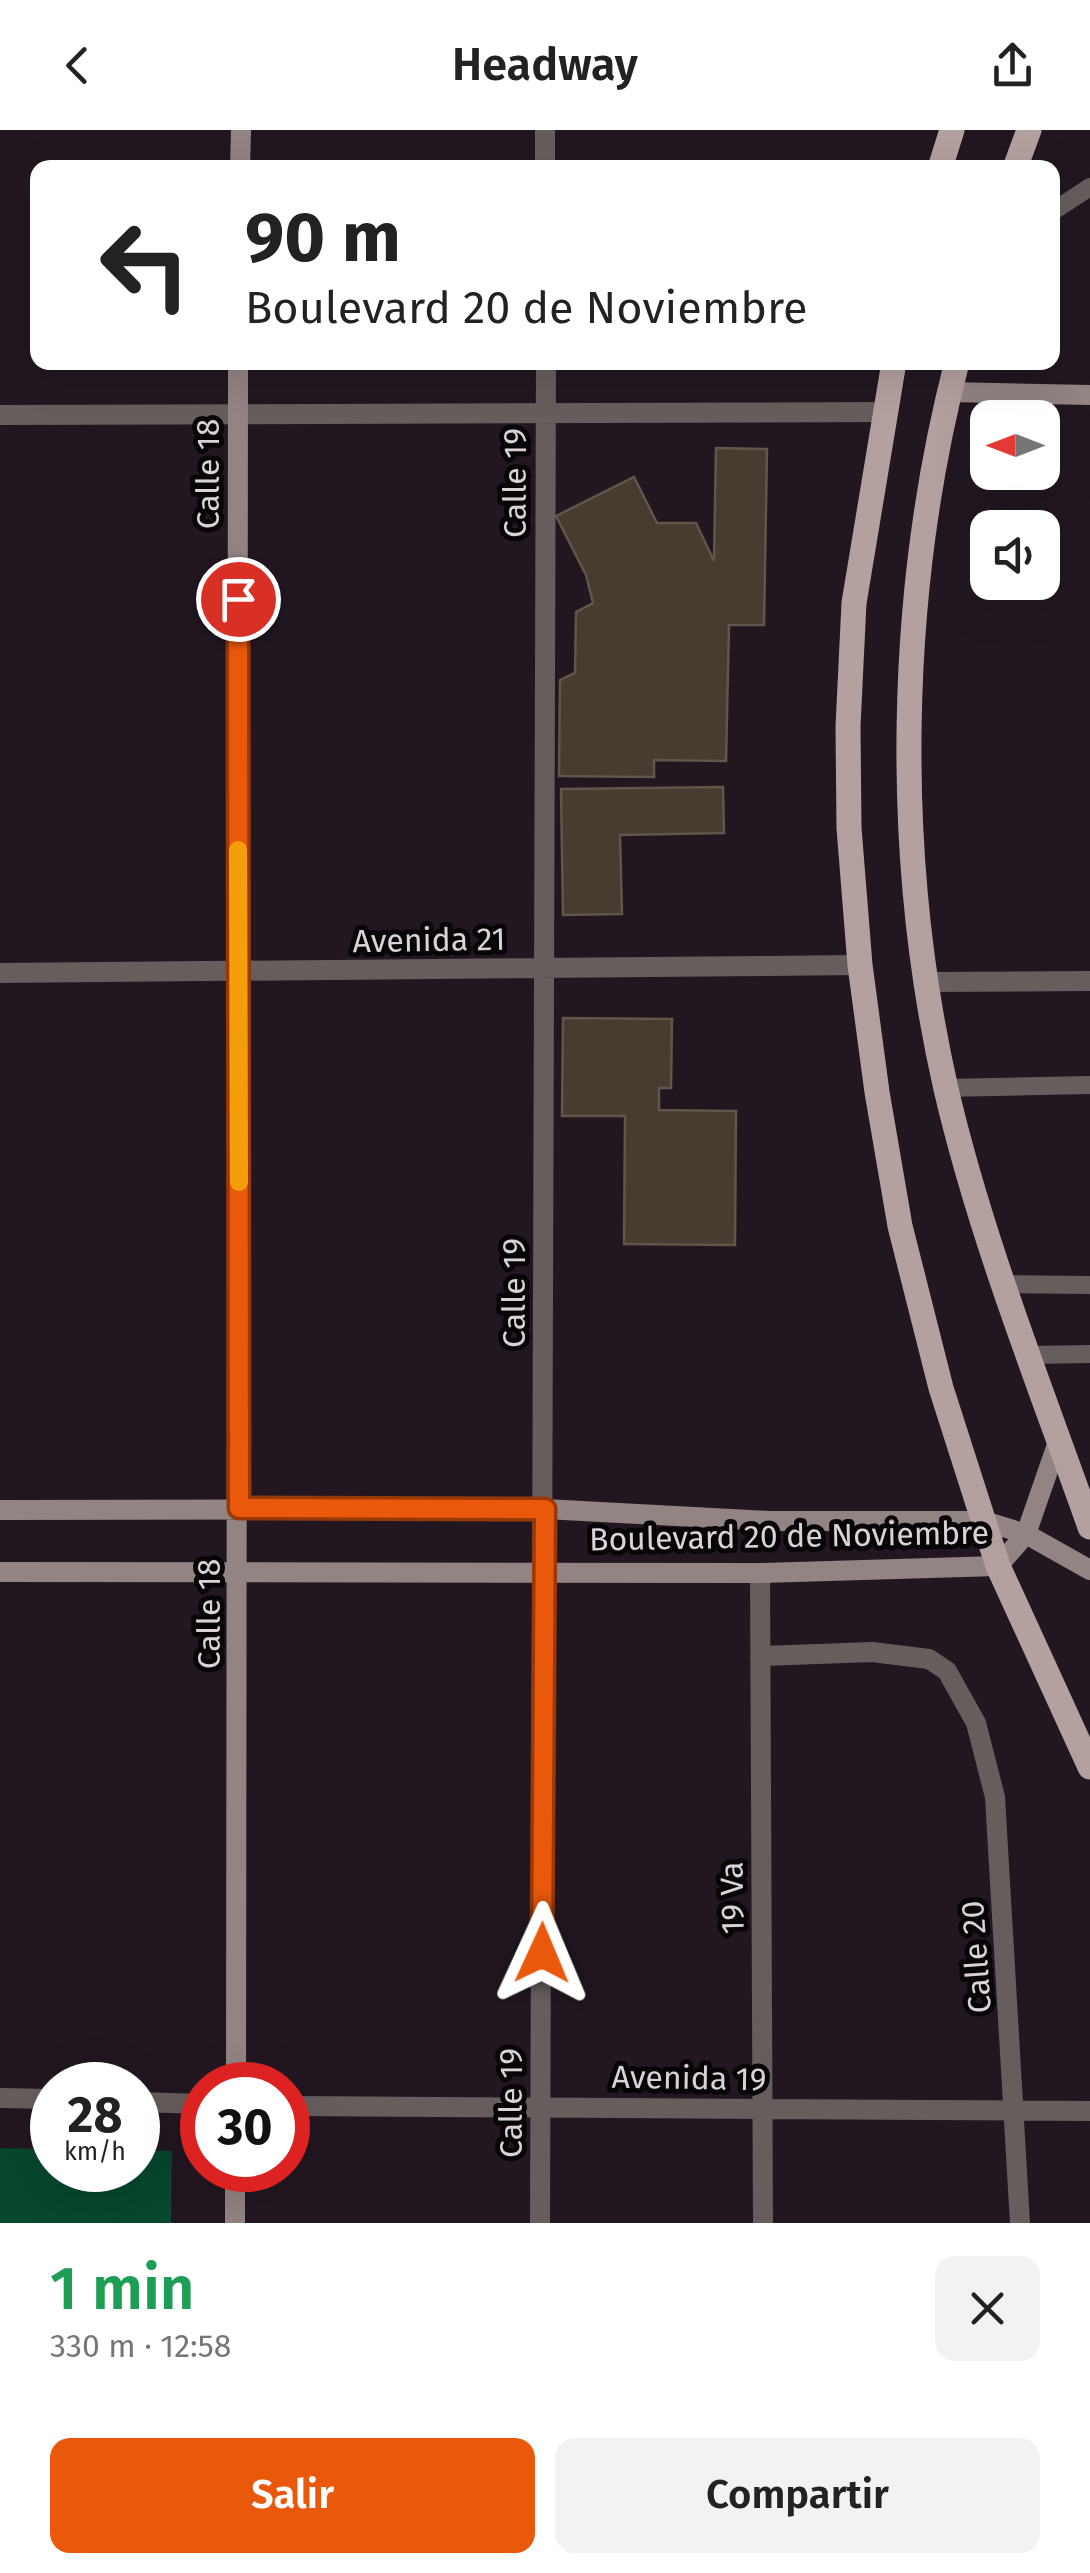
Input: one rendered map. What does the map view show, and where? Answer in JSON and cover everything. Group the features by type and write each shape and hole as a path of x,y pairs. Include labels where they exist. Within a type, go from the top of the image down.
{"main road":[{"path":"240,130 240,160"},
{"path":"943,160 952,130"},
{"path":"1018,160 1029,130"},
{"name":"Calle 18","path":"236,2062 238,370"},
{"path":"893,370 854,603 848,726 849,828 860,965 900,1226 941,1388 998,1566 1090,1767"},
{"path":"955,370 920,585 912,691 912,821 927,982 946,1088 1002,1284 1090,1527"},
{"path":"950,392 1090,395"},
{"name":"Boulevard 20 de Noviembre","path":"0,1572 760,1573 998,1566 1014,1553 1026,1534 1059,1438"},
{"name":"Boulevard 20 de Noviembre","path":"0,1510 545,1509 769,1521 984,1521 1026,1534 1090,1570"},
{"path":"235,2192 235,2223"}],"street":[{"path":"545,130 545,160"},
{"name":"Calle 19","path":"540,2223 546,370"},
{"path":"0,415 546,410 886,412"},
{"name":"Avenida 21","path":"0,973 860,965"},
{"path":"927,982 1090,982"},
{"name":"19 Va","path":"760,1573 763,2223"},
{"name":"Calle 20","path":"760,1656 906,1654 929,1659 946,1671 962,1692 988,1758 995,1797 1017,2112 1020,2223"},
{"path":"0,2098 30,2099"},
{"name":"Avenida 19","path":"310,2106 1090,2111"}],"lane":[{"path":"1060,207 1090,187"},
{"path":"946,1088 1090,1085"},
{"path":"1002,1284 1090,1286"},
{"path":"1029,1355 1090,1354"}],"green space":[{"path":"0,2148 30,2149 30,2192 160,2192 160,2151 172,2151 171,2223 0,2223"}],"building":[{"path":"716,448 767,449 764,625 729,625 726,761 654,760 654,777 559,776 560,680 575,673 576,612 593,603 586,575 556,516 634,477 657,523 696,523 714,561"},
{"path":"723,787 724,833 620,835 622,914 563,915 561,789"},
{"path":"563,1018 672,1019 671,1088 659,1088 659,1110 736,1111 735,1245 624,1244 625,1116 562,1116"}],"slow traffic":[{"path":"238,850 239,1182"}],"route":[{"path":"238,599 239,1508 545,1509 542,1953"}]}
